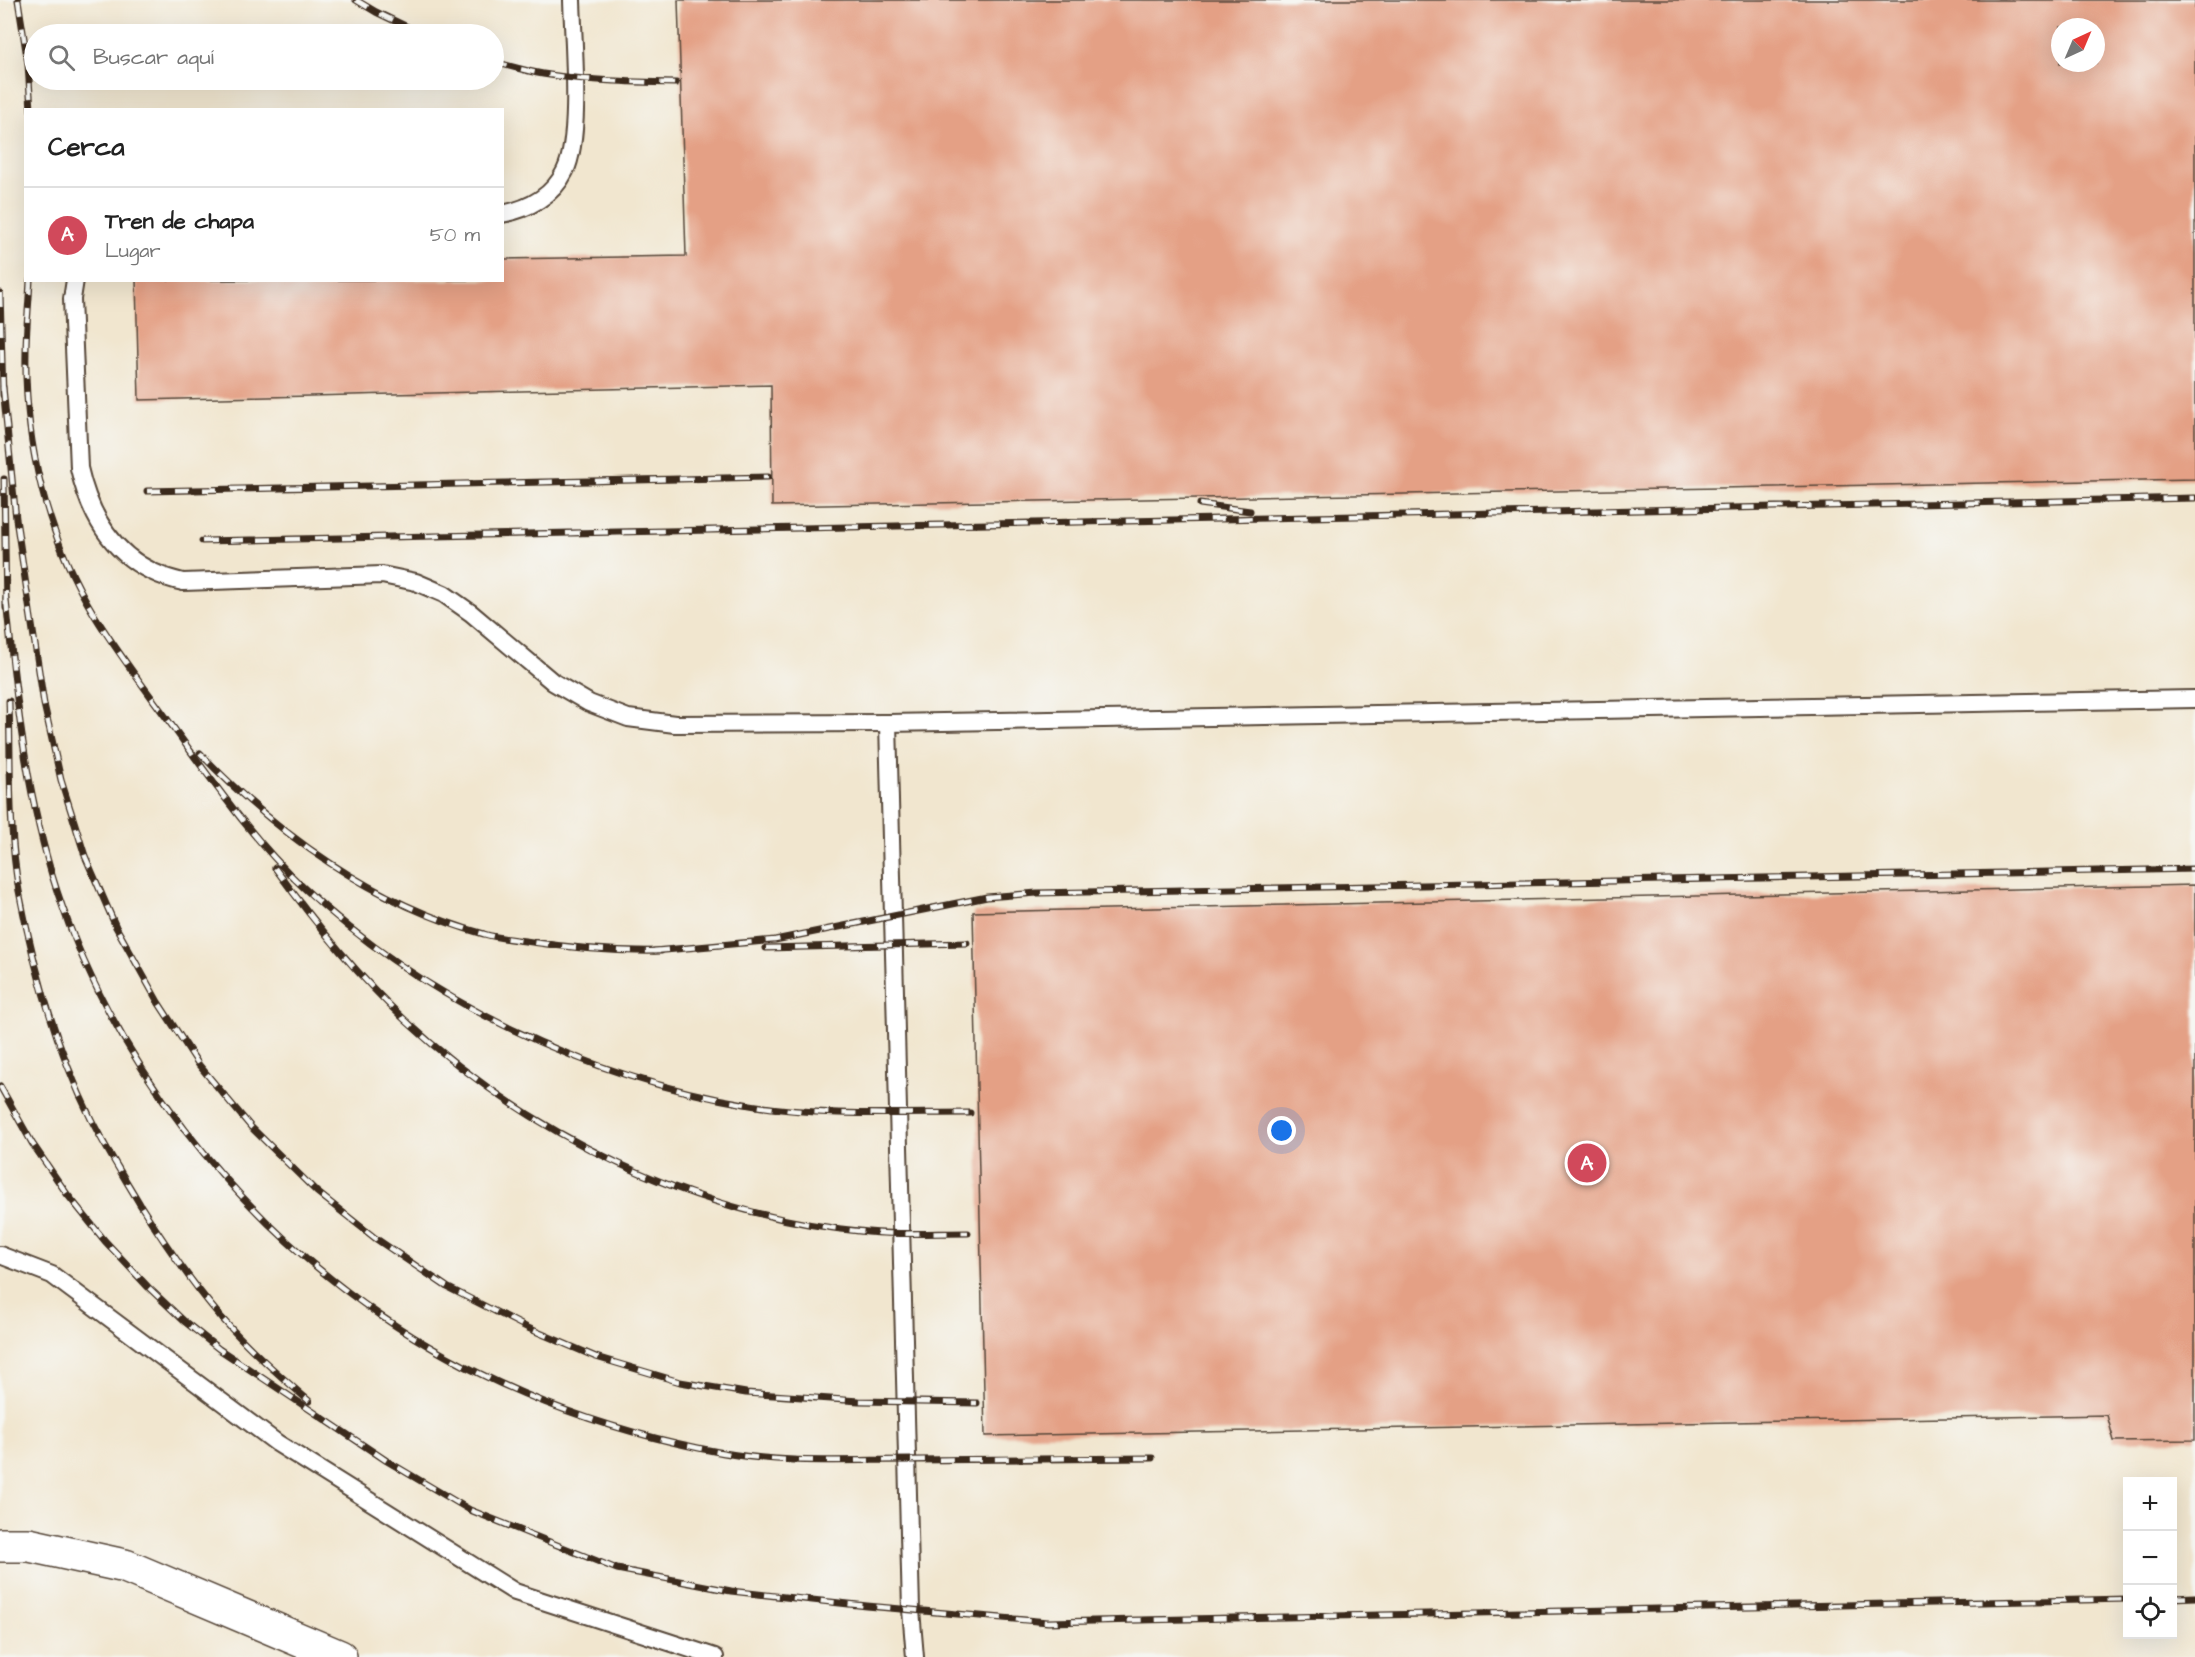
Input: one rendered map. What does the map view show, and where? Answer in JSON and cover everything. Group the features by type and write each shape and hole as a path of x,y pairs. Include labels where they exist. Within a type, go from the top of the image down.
{"street":[{"path":"0,1545 29,1545 125,1566 340,1657"}],"lane":[{"path":"504,214 520,211 540,201 566,171 574,136 572,0"},
{"path":"75,282 72,299 79,468 84,493 106,534 144,568 163,577 183,582 382,575 416,582 444,594 471,613 553,682 589,703 628,718 675,724 888,723 2195,699"},
{"path":"888,723 911,1610 915,1657"},
{"path":"0,1255 52,1275 277,1443 515,1592 715,1657"}],"building":[{"path":"678,0 2195,0 2195,479 772,506 771,385 139,400 136,282 504,282 504,259 686,256"},
{"path":"2195,885 2195,1440 2114,1441 2107,1415 985,1436 973,912"}],"railway":[{"path":"18,0 24,38"},
{"path":"356,0 401,24"},
{"path":"504,64 560,76 610,81 676,83"},
{"path":"30,90 31,108"},
{"path":"30,282 26,334 26,386 29,420 42,489 64,555 95,616 133,673 234,810 267,850 303,887 350,928 401,965 455,999 511,1029 628,1076 689,1093 777,1109 860,1114 970,1113"},
{"path":"0,293 3,395"},
{"path":"3,387 16,519 44,704 61,780 85,856 116,927 158,1002 199,1065 251,1127 317,1192 375,1238 447,1287 528,1328 596,1357 680,1382 746,1393 859,1401 977,1403"},
{"path":"147,491 768,477"},
{"path":"4,479 6,608"},
{"path":"202,541 2195,498"},
{"path":"1200,504 1250,511"},
{"path":"6,599 18,710 37,819 57,891 81,954 111,1015 145,1074 185,1129 229,1182 276,1231 327,1276 381,1316 420,1341 502,1384 545,1403 589,1418 679,1444 724,1453 794,1460 1152,1458"},
{"path":"9,701 12,820 19,891 39,979 78,1092 103,1141 141,1206 189,1276 241,1339 309,1401"},
{"path":"200,753 262,812 295,838 330,863 404,905 443,921 499,937 593,949 661,951"},
{"path":"275,868 337,947 405,1020 454,1062 506,1100 562,1134 620,1164 680,1189 742,1209 804,1223 868,1232 968,1233"},
{"path":"654,951 775,940 987,897 1037,893 2195,869"},
{"path":"766,948 967,943"},
{"path":"0,1086 32,1143 67,1194 105,1241 148,1287 184,1321 219,1349 387,1461 470,1510 617,1569 731,1591 1048,1622 2123,1599"},
{"path":"2177,1598 2195,1597"}],"place":[{"name":"Tren de chapa","path":"1587,1163"}]}
